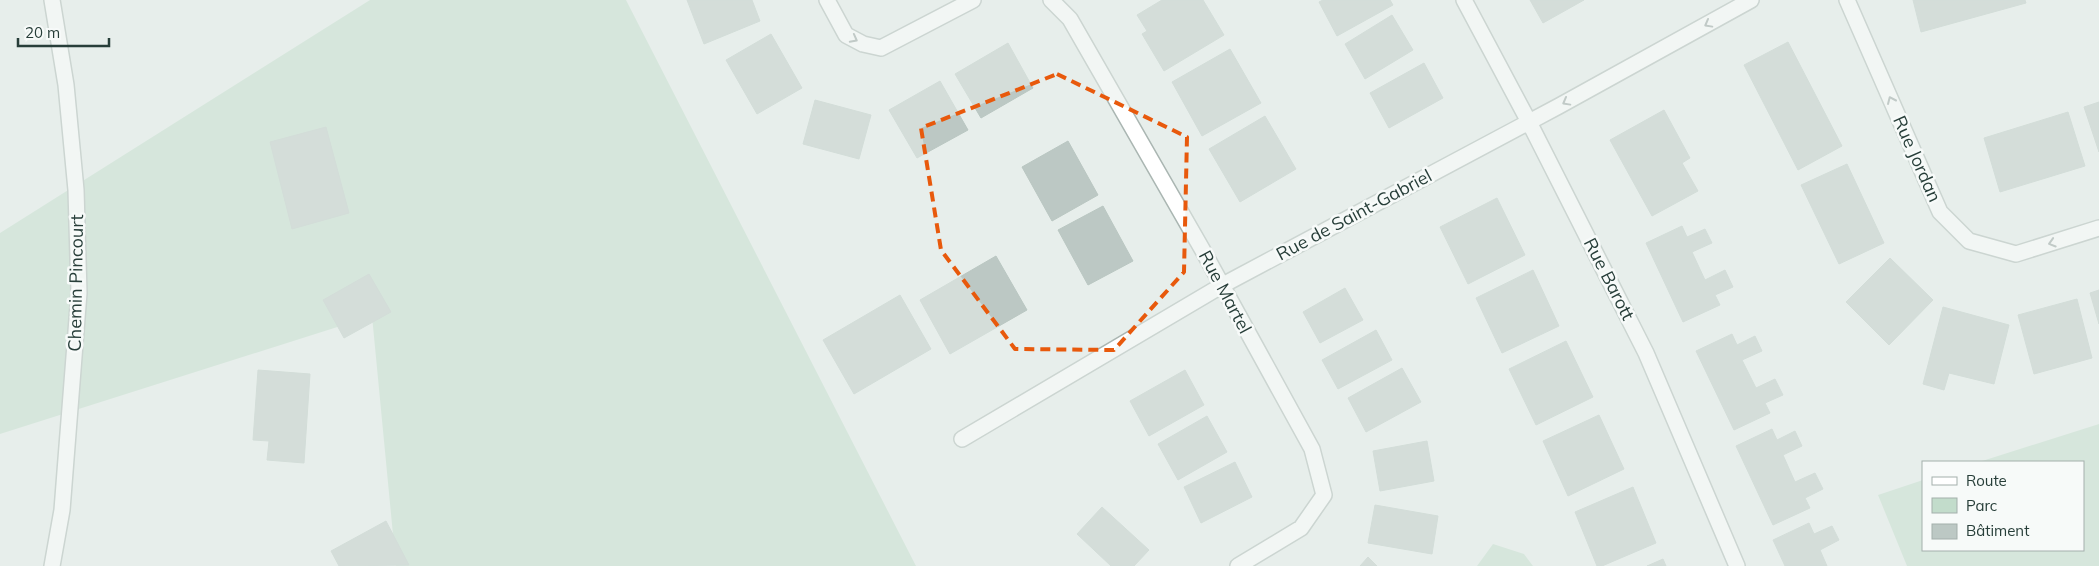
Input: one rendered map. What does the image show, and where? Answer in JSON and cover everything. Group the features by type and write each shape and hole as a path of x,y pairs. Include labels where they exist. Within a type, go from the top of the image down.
{"street":[{"name":"Chemin Pincourt","path":"52,0 66,85 76,190 79,292 62,510 52,566"},
{"path":"827,0 846,35 863,44 881,48 973,0"},
{"name":"Rue Martel","path":"1051,0 1070,19 1202,249 1312,448 1324,496 1301,528 1238,566"},
{"name":"Rue Barott","path":"1464,0 1530,122 1646,353 1737,566"},
{"name":"Rue de Saint-Gabriel","path":"962,439 1221,286 1530,122 1751,0"},
{"name":"Rue Jordan","path":"1847,0 1940,212 1968,241 2016,254 2099,228"}],"highlighted area":[{"path":"1057,74 1187,137 1184,272 1114,350 1015,349 941,250 921,128"}],"green space":[{"path":"370,0 626,0 916,566 396,566 372,316 0,434 0,233"},
{"path":"2099,424 2099,566 1907,566 1878,495 1922,480 1922,551 2084,551 2084,461 1982,461"},
{"path":"1493,544 1524,554 1533,566 1477,566"}],"building":[{"path":"687,0 752,0 760,21 704,44"},
{"path":"1162,0 1203,0 1224,35 1164,71 1142,34 1147,31 1137,15"},
{"path":"1323,0 1390,0 1393,5 1337,36 1319,2"},
{"path":"1530,0 1584,0 1543,23"},
{"path":"1913,0 2025,0 2026,3 1921,32"},
{"path":"1392,15 1413,50 1365,79 1345,44"},
{"path":"771,34 802,88 757,114 726,60"},
{"path":"1788,42 1842,146 1798,170 1744,65"},
{"path":"1008,43 1033,88 981,118 955,74"},
{"path":"1230,49 1261,103 1202,136 1172,82"},
{"path":"1424,63 1443,98 1389,128 1370,93"},
{"path":"940,81 968,130 917,158 889,110"},
{"path":"815,100 871,115 859,159 803,144"},
{"path":"2099,102 2099,152 2084,107"},
{"path":"1664,110 1690,158 1682,163 1698,191 1652,216 1610,140"},
{"path":"2068,112 2085,166 2000,192 1984,138"},
{"path":"1265,116 1296,169 1240,202 1209,149"},
{"path":"326,127 349,213 292,229 270,142"},
{"path":"1068,141 1098,195 1052,221 1022,167"},
{"path":"1847,164 1884,243 1839,264 1801,185"},
{"path":"1497,198 1525,255 1468,284 1440,227"},
{"path":"1103,206 1133,261 1088,285 1058,230"},
{"path":"1682,226 1687,237 1705,229 1712,243 1692,252 1705,280 1725,270 1733,287 1715,295 1720,305 1683,322 1646,243"},
{"path":"996,256 1027,310 950,354 920,300"},
{"path":"1890,258 1933,300 1889,345 1846,302"},
{"path":"1533,270 1559,326 1502,353 1476,298"},
{"path":"369,274 391,312 344,338 323,300"},
{"path":"1345,288 1363,320 1320,343 1303,312"},
{"path":"2099,290 2099,324 2090,293"},
{"path":"900,295 931,349 854,394 823,340"},
{"path":"2077,299 2092,358 2034,374 2018,315"},
{"path":"1943,307 2009,325 1994,384 1949,373 1944,390 1923,384"},
{"path":"1376,330 1392,360 1338,389 1322,360"},
{"path":"1732,334 1737,345 1755,336 1762,351 1742,360 1756,388 1775,379 1783,395 1765,403 1770,413 1734,430 1696,351"},
{"path":"1566,341 1593,397 1536,425 1509,369"},
{"path":"1402,368 1421,402 1366,432 1348,398"},
{"path":"258,370 310,374 304,463 267,460 269,441 253,440"},
{"path":"1185,370 1204,405 1149,436 1130,401"},
{"path":"1599,415 1624,469 1568,496 1543,441"},
{"path":"1207,416 1227,452 1178,480 1158,444"},
{"path":"1772,429 1777,440 1795,431 1802,446 1783,455 1795,482 1815,473 1823,489 1805,498 1810,508 1773,525 1736,446"},
{"path":"1427,441 1434,481 1380,491 1373,451"},
{"path":"1235,462 1252,497 1201,523 1184,487"},
{"path":"1633,487 1656,543 1602,566 1597,566 1575,512"},
{"path":"1375,505 1438,516 1432,554 1368,543"},
{"path":"1102,507 1149,550 1134,566 1111,566 1077,534"},
{"path":"386,521 409,565 339,566 331,551"},
{"path":"1809,523 1814,534 1832,526 1839,540 1820,550 1827,566 1785,566 1773,540"},
{"path":"1368,557 1377,566 1360,566"},
{"path":"1663,559 1666,566 1647,566"}]}
